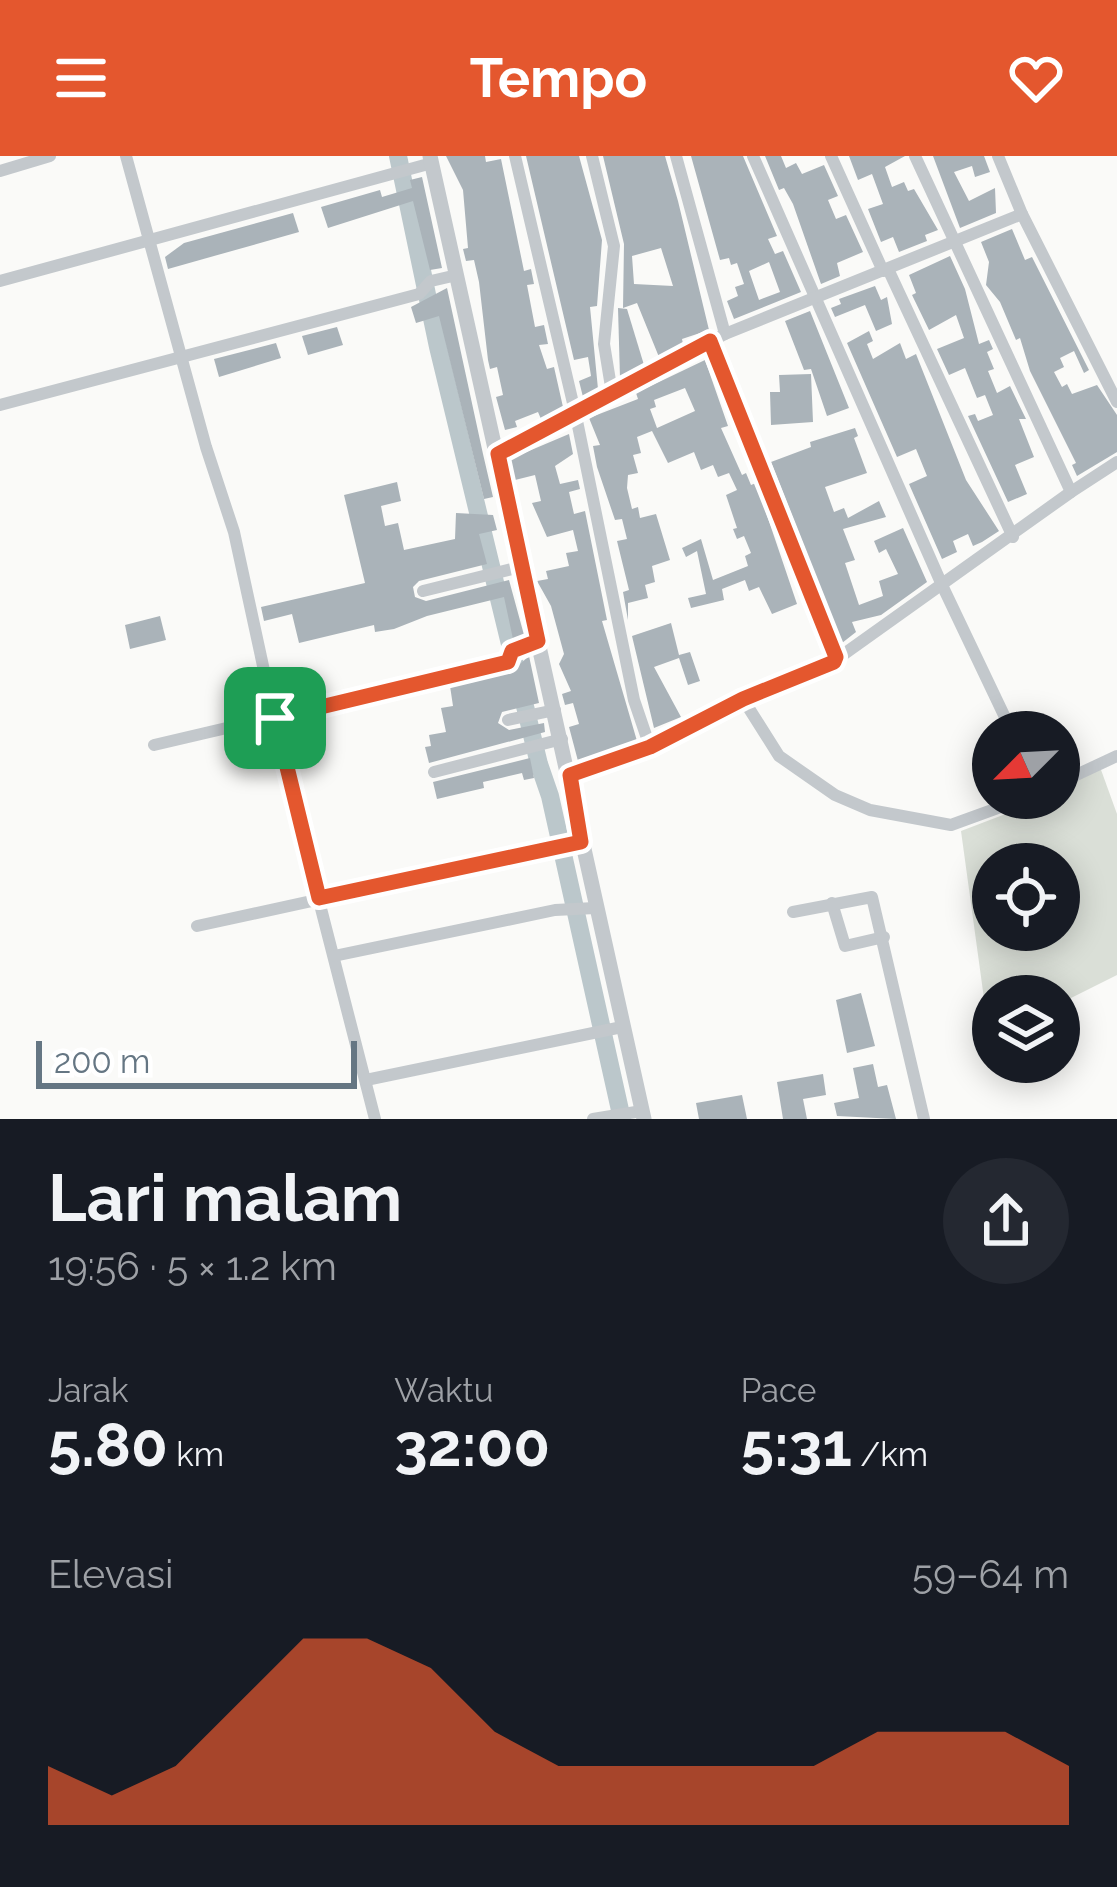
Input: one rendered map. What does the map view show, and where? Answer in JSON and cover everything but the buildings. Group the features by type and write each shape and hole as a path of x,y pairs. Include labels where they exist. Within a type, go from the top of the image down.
{"street":[{"path":"0,171 50,156"},
{"path":"126,156 178,357 234,532 271,719 314,899 334,956 375,1119"},
{"path":"515,156 576,416 634,700 650,747"},
{"path":"592,156 614,246 604,344 612,393"},
{"path":"676,156 725,334"},
{"path":"753,156 1002,711"},
{"path":"831,156 1013,537"},
{"path":"915,156 1071,492"},
{"path":"998,156 1022,214 1117,402"},
{"path":"0,281 401,173 431,160 570,775 568,846 608,1030 632,1115 593,1119"},
{"path":"498,454 725,334 1022,214"},
{"path":"0,404 458,275"},
{"path":"710,341 836,657"},
{"path":"570,775 650,747 743,699 830,664 1117,462"},
{"path":"423,591 524,566"},
{"path":"154,745 508,662 515,649 538,641"},
{"path":"743,699 779,756 835,795 870,810 951,825 972,817"},
{"path":"508,719 555,710"},
{"path":"434,772 562,739"},
{"path":"1080,773 1117,756"},
{"path":"197,926 568,846"},
{"path":"793,912 872,897 924,1119"},
{"path":"832,903 844,946 884,937"},
{"path":"334,956 555,910 582,910"},
{"path":"366,1080 608,1030"}],"shaded area":[{"path":"1100,767 1117,814 1117,975 1080,994 1080,975 981,975 977,951 1080,951 1080,843 972,843 972,911 961,831 992,819 1080,819 1080,779"}],"waterway":[{"path":"398,156 438,347 550,796 622,1119"}],"route":[{"path":"710,341 836,657 834,662 743,699 650,747 570,775 581,842 319,898 275,718 508,662 512,651 538,641 498,454 710,341"}]}
